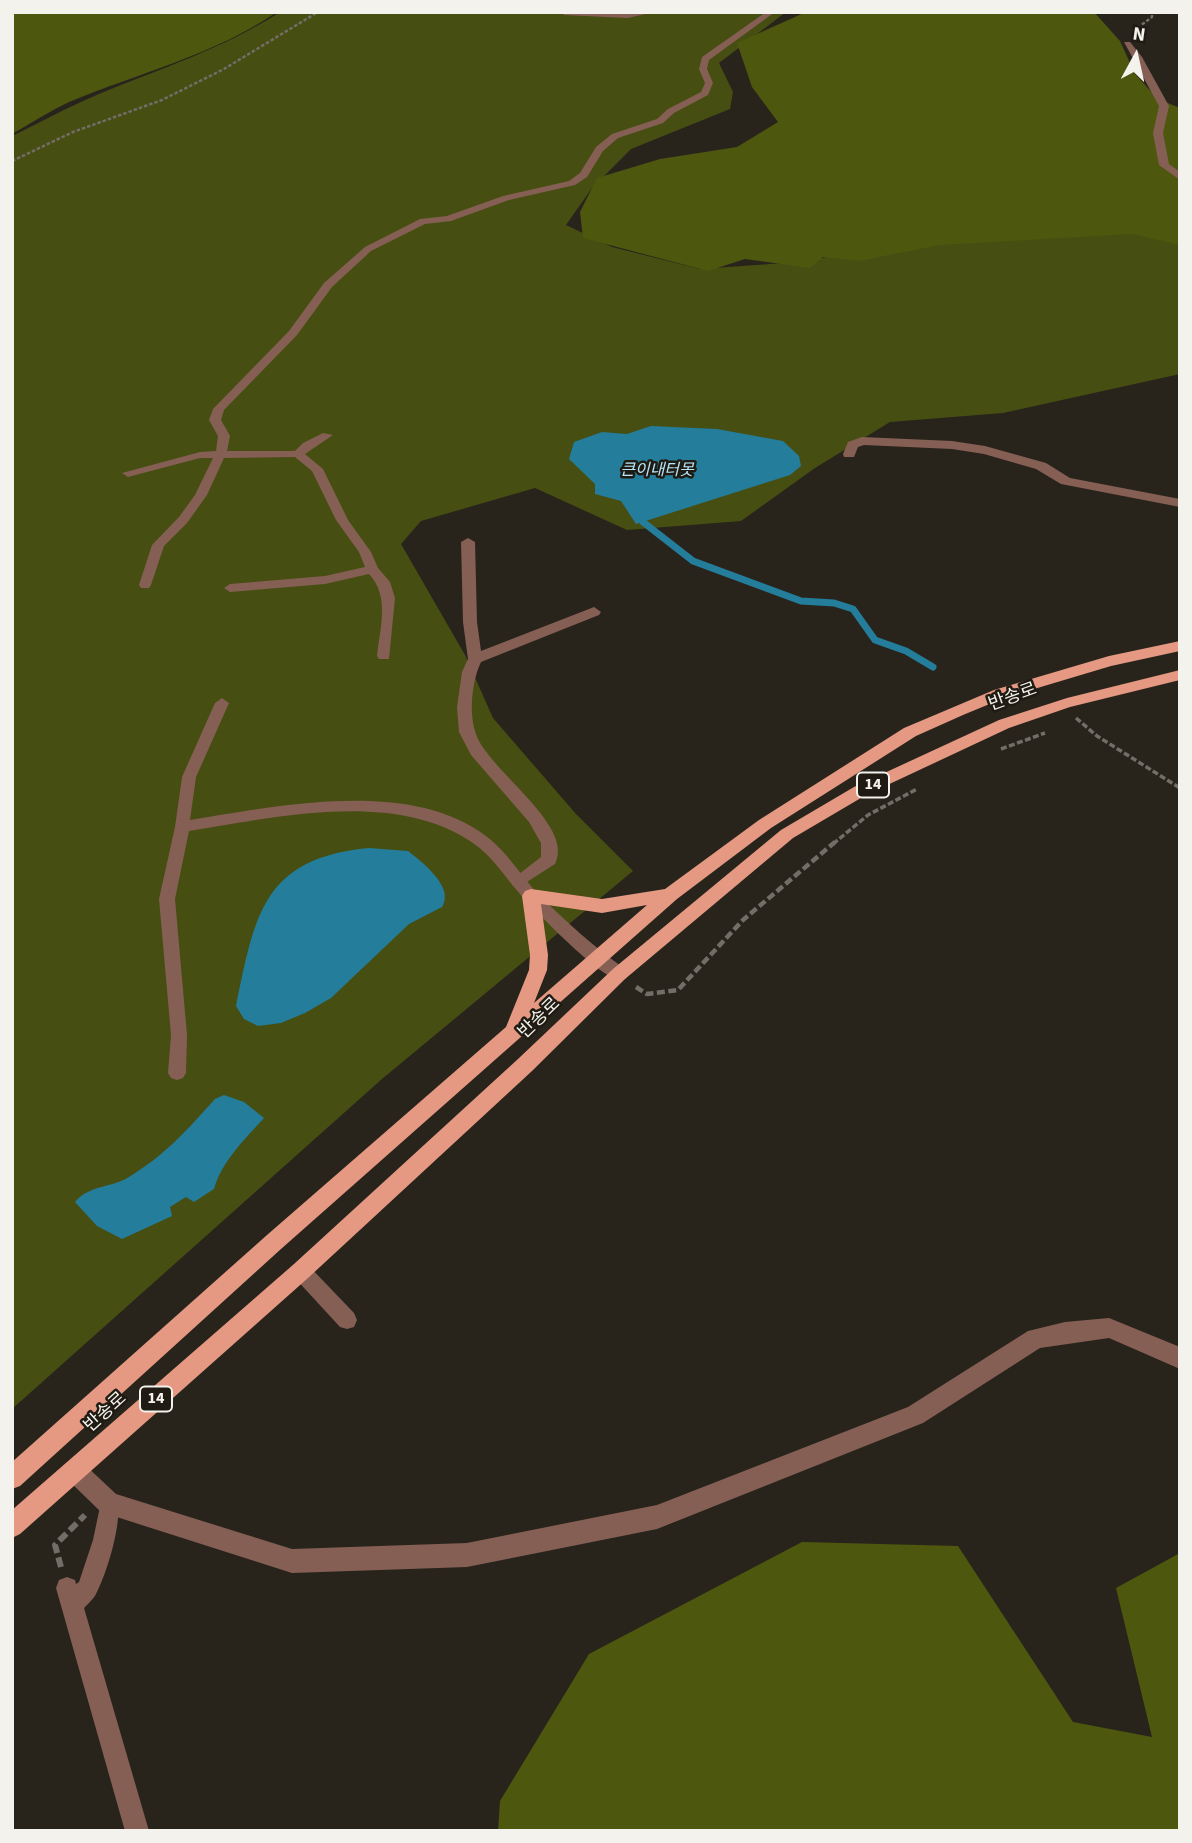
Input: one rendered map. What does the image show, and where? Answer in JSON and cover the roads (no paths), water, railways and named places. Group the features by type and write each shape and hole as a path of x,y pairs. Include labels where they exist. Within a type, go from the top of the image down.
{"main road":[{"name":"반송로","path":"12,1478 274,1242 671,894 765,824 910,732 999,694 1109,661 1180,646"},
{"name":"반송로","path":"12,1527 301,1271 525,1065 619,974 787,834 860,791 1004,724 1067,703 1180,675"},
{"path":"513,1035 538,970 539,955 531,896 602,906 671,894"}],"street":[{"path":"1126,44 1138,57 1161,97 1164,106 1158,133 1164,165 1180,177"},
{"path":"849,454 852,444 862,441 971,448 1041,466 1066,481 1180,503"},
{"path":"468,542 470,622 475,659 469,672 464,707 467,732 477,751 535,817 549,843 549,860 519,881"},
{"path":"475,659 594,612"},
{"path":"75,1471 105,1501 292,1561 467,1555 657,1517 915,1415 1036,1338 1109,1328 1180,1358"}],"lane":[{"path":"564,13 628,16 650,12"},
{"path":"145,585 158,545 183,520 201,495 221,453 224,436 215,420 219,409 293,333 328,285 368,249 423,221 448,219 506,198 572,183 584,175 599,149 615,136 660,121 671,111 705,93 709,83 703,69 705,59 771,12"},
{"path":"298,454 307,445 327,435"},
{"path":"128,472 221,453 298,454 317,469 342,520 365,552 372,569 384,582 389,598 384,656"},
{"path":"230,588 326,580 372,569"},
{"path":"177,1073 179,1035 167,899 182,827 182,800 190,765 222,703"},
{"path":"182,827 249,816 360,806 408,809 447,820 480,839 531,896 598,959 619,974"},
{"path":"301,1271 347,1320"},
{"path":"105,1501 104,1540 87,1589 70,1597 137,1831"}],"water":[{"name":"큰이내터못","path":"651,426 717,429 783,441 799,456 801,466 790,475 636,524 621,501 595,494 595,484 569,459 574,442 602,432 627,434"},
{"path":"369,848 408,851 441,883 445,899 442,907 409,924 331,998 305,1013 281,1023 258,1026 244,1019 236,1006 258,919 270,897 285,879 306,864 333,854"},
{"path":"224,1095 244,1102 264,1118 228,1160 214,1189 194,1202 186,1197 170,1207 172,1216 122,1239 97,1226 75,1202 87,1192 122,1181 142,1169 175,1141 215,1099"}],"waterway":[{"path":"643,522 693,561 801,601 834,603 853,609 875,640 906,651 933,667"}]}
